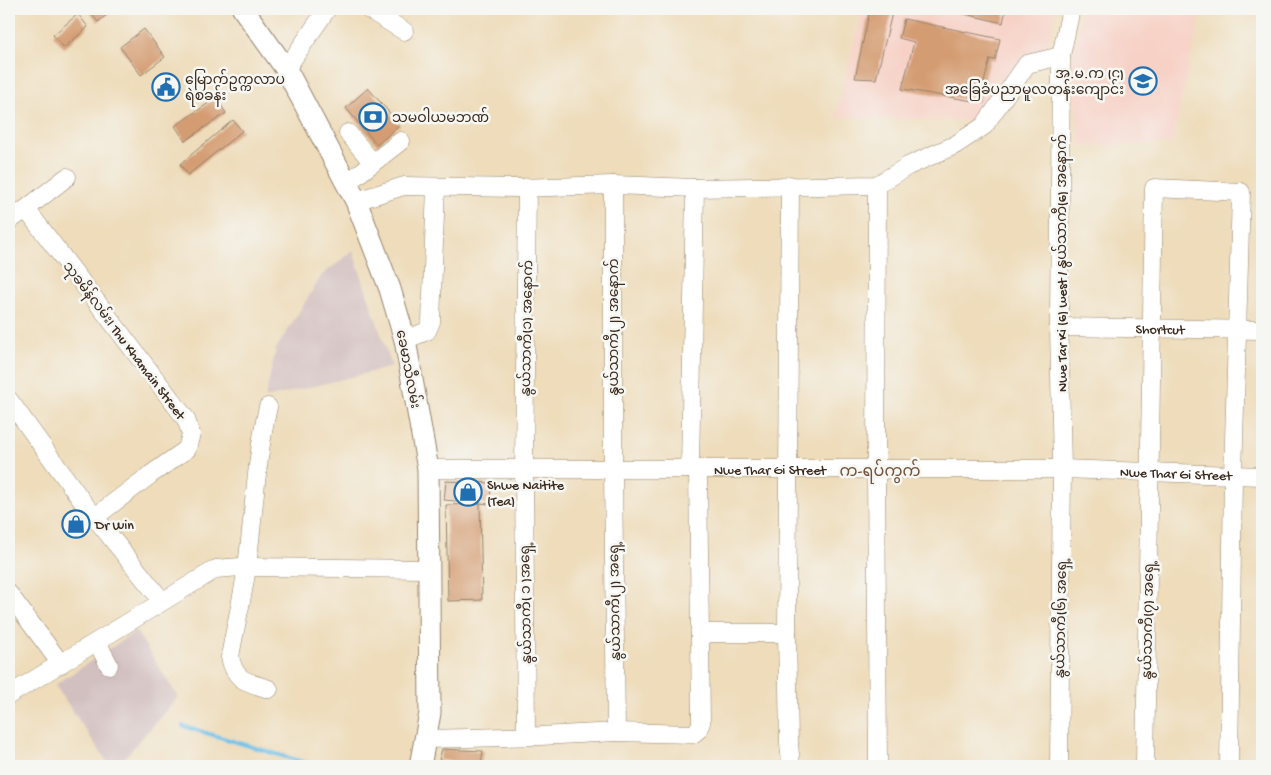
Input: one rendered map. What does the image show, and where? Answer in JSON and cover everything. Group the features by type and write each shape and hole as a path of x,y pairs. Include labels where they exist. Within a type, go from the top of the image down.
{"main road":[{"name":"ခေမာသီလမ်း","path":"243,9 286,69 352,192 390,289 405,340 428,469 430,713 420,766"}],"street":[{"path":"286,69 327,9"},
{"path":"368,9 404,31"},
{"name":"Nwe Tar Ki (6) west / နွယ်သာကီ(6) အနောက်","path":"1062,469 1059,327 1061,56 1071,9"},
{"path":"352,192 411,186 519,188 527,186 613,185 695,188 877,185 908,166 955,145 984,126 1027,64 1061,56"},
{"path":"348,134 373,163"},
{"path":"352,192 373,163 401,141"},
{"path":"9,221 66,177"},
{"name":"နွယ်သာကီ(၂) အနောက်","path":"613,185 613,469"},
{"path":"790,185 787,633 791,766"},
{"path":"877,185 878,766"},
{"name":"နွယ်သာကီ(၁) အနောက်","path":"524,469 527,186"},
{"path":"405,340 427,331 431,322 436,187"},
{"path":"426,739 616,732 693,734 698,730 701,723 701,633 694,469 695,188"},
{"name":"နွယ်သာကီ(၇) အရှေ့","path":"1146,766 1154,188 1241,192 1238,331"},
{"name":"သုခမိန်လမ်း၊ Thu Khamain Street","path":"26,209 186,419 191,434 187,448 95,517"},
{"name":"Shortcut","path":"1059,327 1262,330"},
{"path":"1228,766 1233,476 1238,331"},
{"path":"9,400 95,517 162,602"},
{"path":"268,407 230,657 232,667 241,680 270,688"},
{"name":"Nwe Thar Gi Street","path":"428,469 1062,469 1262,476"},
{"name":"နွယ်သာကီ( ၁ )အရှေ့","path":"524,469 526,736"},
{"name":"နွယ်သာကီ(၂) အရှေ့","path":"613,469 616,732"},
{"name":"နွယ်သာကီ(၆) အရှေ့","path":"1059,766 1062,469"},
{"path":"9,695 216,569 243,567 429,569"},
{"path":"9,594 61,664"},
{"path":"701,633 787,633"},
{"path":"97,642 110,665"}],"shaded area":[{"path":"863,9 1056,9 1045,59 1023,56 976,121 835,117"},
{"path":"1081,9 1201,9 1172,144 1079,146 1072,63"},
{"path":"353,251 392,367 265,398 276,349 322,275"},
{"path":"136,631 178,697 117,766 110,766 55,685"}],"building":[{"path":"87,9 114,9 98,22"},
{"path":"870,9 893,9 876,79 855,78"},
{"path":"944,9 1006,9 1003,23"},
{"path":"78,14 88,27 64,48 53,35"},
{"path":"904,19 1000,39 995,60 990,59 979,102 902,89 914,42 899,38"},
{"path":"144,29 165,57 141,75 120,47"},
{"name":"သမဝါယမဘဏ်","path":"368,88 400,125 377,145 346,108"},
{"path":"216,98 226,113 185,141 175,126"},
{"path":"233,120 242,131 188,175 180,164"},
{"name":"Shwe Naitite (Tea)","path":"446,481 491,483 490,504 444,500"},
{"path":"480,504 482,600 448,601 446,505"},
{"path":"442,749 483,751 481,764 439,760"}],"waterway":[{"path":"183,726 316,766"}],"place":[{"name":"အ.မ.က (၄) အခြေခံပညာမူလတန်းကျောင်း","path":"1143,81"},
{"name":"မြောက်ဥက္ကလာပ ရဲစခန်း","path":"166,87"},
{"name":"သမဝါယမဘဏ်","path":"373,117"},
{"name":"Shwe Naitite (Tea)","path":"468,492"},
{"name":"Dr Win","path":"76,524"}],"district":[{"name":"က-ရပ်ကွက်","path":"880,470"}]}
